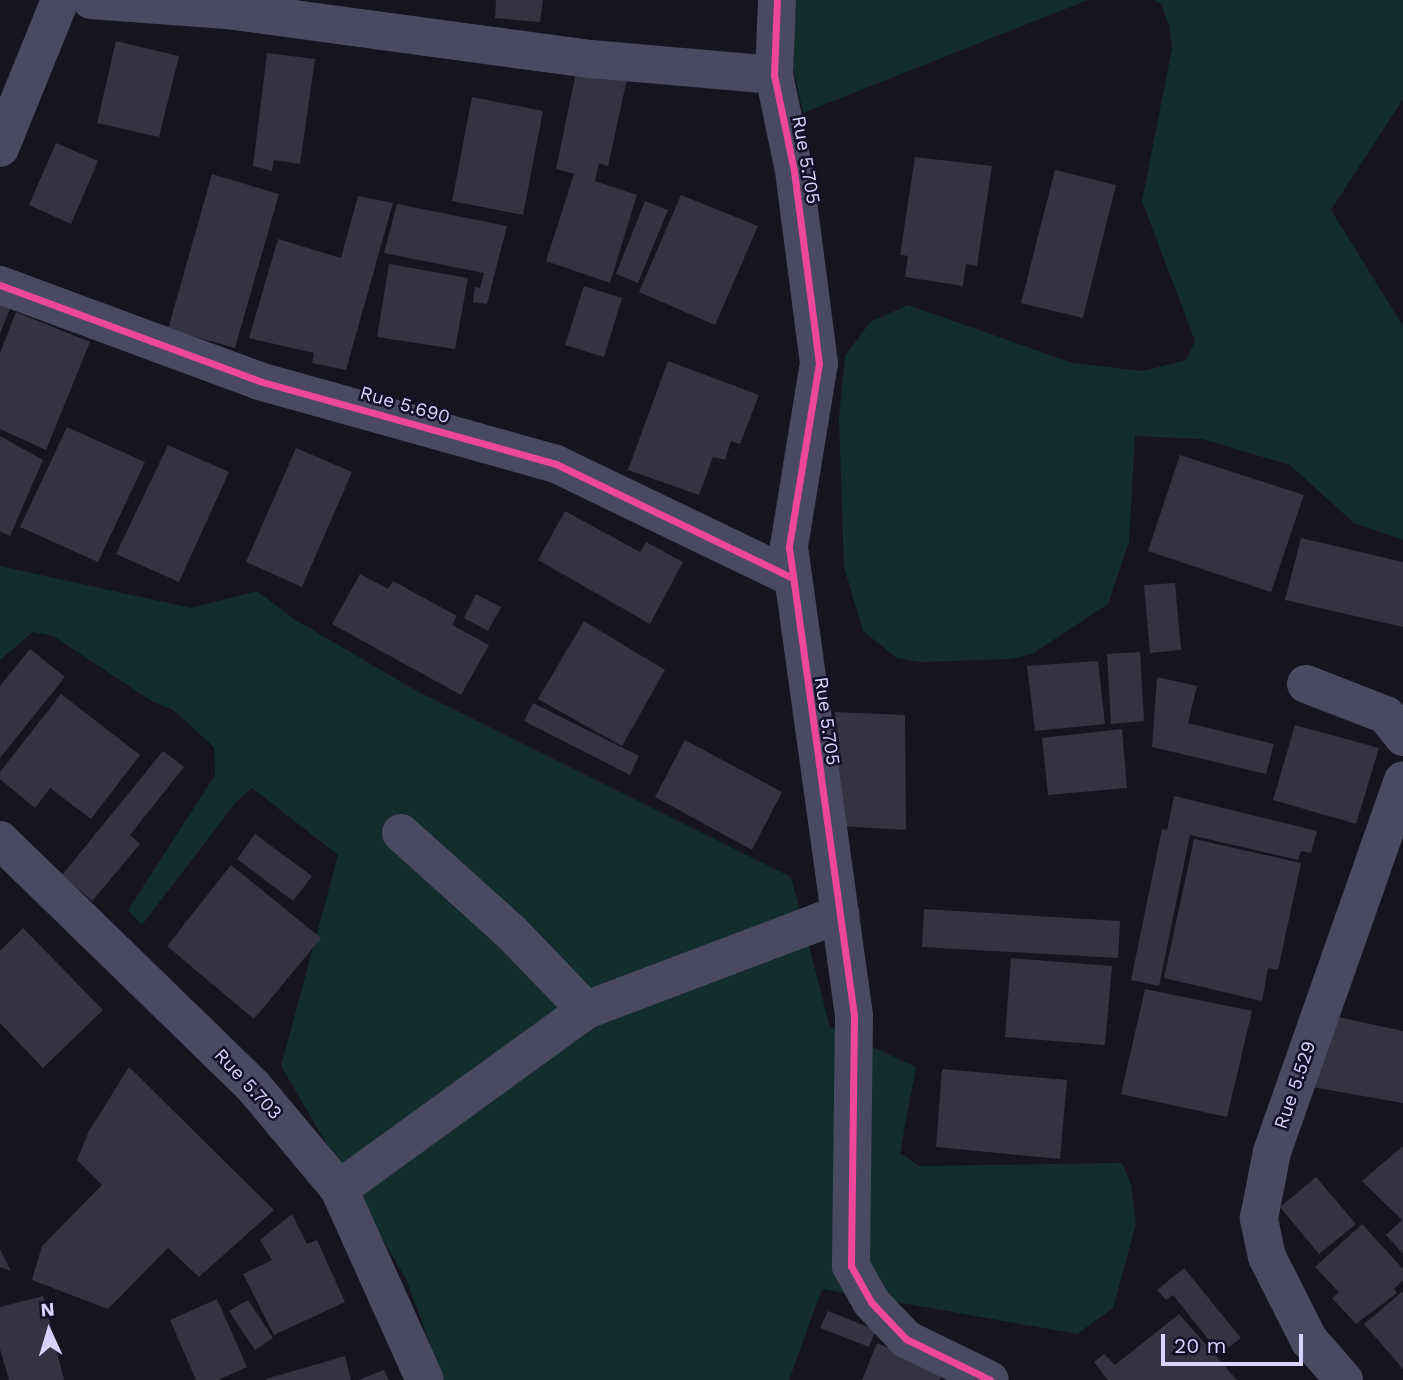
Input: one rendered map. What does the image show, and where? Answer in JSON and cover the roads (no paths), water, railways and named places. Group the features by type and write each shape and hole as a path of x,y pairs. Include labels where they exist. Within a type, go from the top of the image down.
{"street":[{"path":"0,148 60,0"},
{"path":"91,0 227,10 591,59 774,75"},
{"name":"Rue 5.705","path":"777,0 774,75 794,172 819,363 789,547 855,1016 851,1266 871,1302 906,1339 990,1380"},
{"name":"Rue 5.690","path":"0,285 259,381 556,464 793,578"},
{"path":"1306,684 1386,715 1403,737"},
{"name":"Rue 5.529","path":"1344,1380 1309,1339 1267,1257 1259,1218 1276,1140 1403,780"},
{"path":"401,833 511,932 586,1010"},
{"name":"Rue 5.703","path":"0,840 253,1086 339,1189 425,1380"},
{"path":"339,1189 586,1010 840,914"}]}
